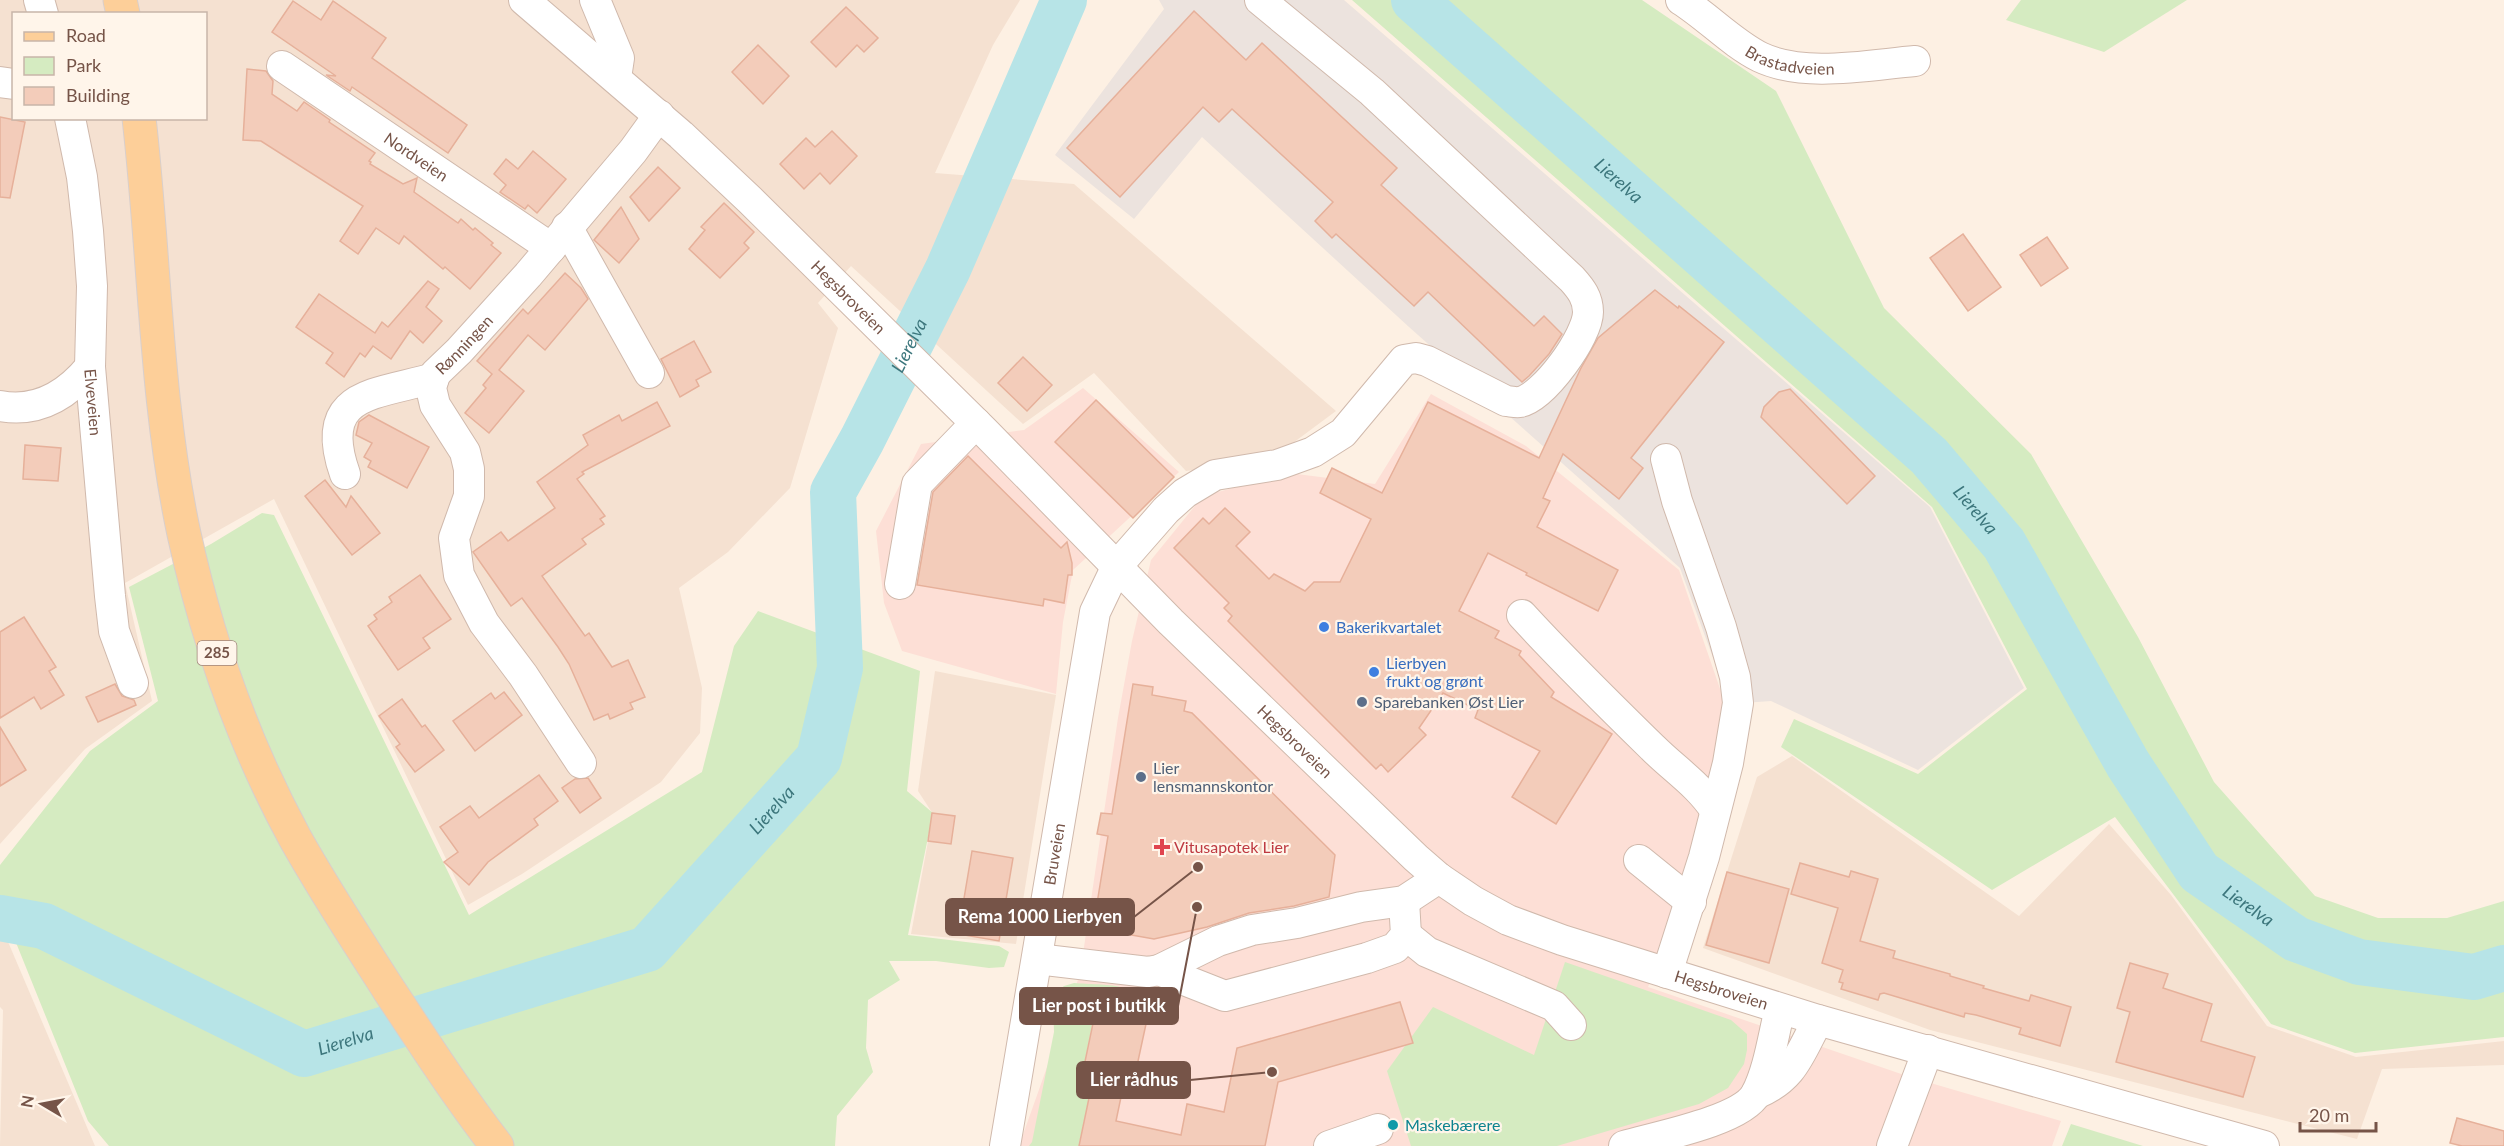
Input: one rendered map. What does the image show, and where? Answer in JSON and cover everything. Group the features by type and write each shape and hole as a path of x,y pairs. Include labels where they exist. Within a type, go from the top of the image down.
{"main road":[{"name":"285","path":"139,120 171,454 184,534 196,583 231,693 294,837 350,929 454,1088 496,1146"}],"street":[{"name":"Hegsbroveien","path":"524,0 658,115 750,200 1383,828 1439,878 1483,907 1508,920 1562,940 1780,1009 2264,1146"},
{"path":"595,0 619,58 616,78"},
{"name":"Bruveien","path":"1005,1146 1095,612 1117,566 1166,510 1185,493 1205,480 1227,472 1289,461 1313,452 1343,433 1404,360 1416,358 1427,361 1506,401 1520,402 1530,397 1549,380 1573,348 1585,326 1588,314 1587,301 1572,279 1372,92 1260,0"},
{"name":"Brastadveien","path":"1681,0 1753,52 1780,65 1803,68 1915,62"},
{"name":"Nordveien","path":"282,66 559,237"},
{"name":"Rønningen","path":"581,763 523,675 484,623 459,575 454,537 469,496 469,469 465,452 435,405 431,388 435,374 459,351 559,237 633,151 658,115"},
{"name":"Elveveien","path":"70,120 82,177 88,231 92,286 90,367 114,632 133,683"},
{"path":"559,237 650,373"},
{"path":"0,406 24,408 48,402 59,397 77,382 90,367"},
{"path":"345,474 336,440 341,417 348,408 368,395 434,378"},
{"path":"900,584 917,484 971,418"},
{"path":"1666,459 1677,501 1709,591 1735,677 1738,703 1728,763 1691,902 1667,973"},
{"path":"1522,615 1624,720 1704,794 1714,810"},
{"path":"1639,860 1691,902"},
{"path":"1037,959 1148,972 1159,970 1218,941 1252,930 1298,923 1361,907 1404,901 1439,878"},
{"path":"1159,970 1225,996 1367,958 1395,948 1406,935 1404,901"},
{"path":"1406,935 1427,951 1554,1006 1571,1025"},
{"path":"1756,1094 1780,1009"},
{"path":"1624,1146 1720,1119 1737,1111 1756,1094 1776,1085 1794,1066 1818,1020"},
{"path":"1892,1146 1928,1050"},
{"path":"1330,1146 1378,1129"}],"shaded area":[{"path":"0,0 1020,0 993,45 935,173 1074,184 1336,411 1270,460 1186,471 1094,373 1023,424 851,266 818,303 838,328 790,488 728,552 679,588 702,688 700,733 661,782 522,874 468,905 274,499 125,583 152,701 85,749 0,844"},
{"path":"1159,0 1344,0 1930,507 2024,688 1918,770 1771,701 1730,704 1680,568 1409,327 1202,137 1134,219 1055,155 1164,9"},
{"path":"1083,388 1179,472 1073,570 1063,622 1056,694 902,651 884,603 876,531 921,444 1024,430"},
{"path":"1431,394 1526,446 1679,570 1727,709 1669,941 1648,987 1910,1077 2061,1121 2052,1146 1019,1146 1080,974 1118,718 1132,641 1151,560 1203,496 1289,473 1375,484"},
{"path":"935,671 1056,695 1016,944 911,934 933,814 918,791"},
{"path":"1792,756 2019,916 2109,824 2171,895 2267,1026 2356,1057 2504,1041 2504,1065 2382,1069 2357,1139 1930,1030 1703,948 1757,777"},
{"path":"0,923 95,1146 0,1146 3,1010 0,1007"}],"green space":[{"path":"1352,0 1642,0 1776,91 1884,308 2031,454 2138,637 2214,782 2315,896 2378,918 2447,918 2504,901 2504,1037 2355,1053 2271,1024 2115,817 1992,890 1781,747 1794,719 1918,774 2027,689 1932,507"},
{"path":"2021,0 2187,0 2104,52 2006,20"},
{"path":"262,513 274,515 469,915 702,772 734,646 758,611 920,671 907,791 933,813 908,935 999,946 1009,952 1004,967 989,968 936,961 889,961 900,980 868,1000 866,1048 873,1072 837,1116 835,1146 109,1146 88,1121 0,903 0,865 90,751 158,701 129,587 211,544"},
{"path":"1565,962 1731,1020 1747,1034 1747,1050 1744,1064 1728,1088 1699,1104 1557,1146 1411,1146 1387,1071 1433,1007 1534,1055"},
{"path":"1074,983 1112,985 1133,992 1141,999 1145,1009 1146,1024 1136,1022 1136,1018 1095,1010 1078,1095 1089,1098 1079,1143 1082,1146 1029,1146 1032,1142 1054,1032 1053,1000 1056,992"},
{"path":"2071,1124 2143,1146 2062,1146"}],"building":[{"path":"293,1 321,20 333,1 386,38 372,58 467,125 448,153 352,87 350,91 326,75 336,76 272,32"},
{"path":"846,7 878,38 864,52 857,45 836,67 811,42"},
{"path":"1194,11 1246,60 1262,43 1397,168 1381,185 1534,326 1544,316 1562,334 1549,354 1529,376 1522,382 1428,292 1414,306 1336,234 1332,238 1315,221 1333,202 1232,109 1219,122 1203,107 1120,197 1067,148"},
{"path":"758,45 789,76 763,104 732,72"},
{"path":"247,69 266,71 273,81 272,94 297,111 304,102 375,153 369,161 370,164 403,184 417,178 414,192 458,223 461,219 473,230 475,228 501,253 470,289 404,236 399,244 376,228 358,254 340,241 363,206 261,141 243,140"},
{"path":"0,117 25,122 10,198 0,197"},
{"path":"832,131 857,156 830,184 820,173 804,189 780,164 806,138 815,147"},
{"path":"533,151 566,179 537,213 528,205 525,209 500,192 506,185 494,174 506,159 518,169"},
{"path":"658,167 680,188 649,221 630,197"},
{"path":"724,203 754,232 744,243 749,248 720,278 689,249 705,230 701,227"},
{"path":"621,207 639,239 619,263 594,240"},
{"path":"1963,234 2001,287 1968,311 1930,258"},
{"path":"2047,237 2068,268 2041,286 2020,255"},
{"path":"565,273 581,288 588,299 545,350 528,335 499,370 524,391 489,433 465,413 486,388 483,385 492,374 477,361 523,309 528,314"},
{"path":"428,281 439,289 426,307 442,321 423,343 410,331 391,359 373,346 365,357 360,353 344,377 326,363 333,353 296,327 319,294 375,333 382,322 388,327"},
{"path":"1655,290 1724,342 1631,458 1643,468 1619,499 1563,454 1543,498 1550,501 1537,527 1618,570 1598,611 1488,553 1459,611 1499,631 1495,638 1521,651 1519,655 1554,692 1551,697 1612,734 1556,824 1512,797 1540,751 1475,718 1478,710 1443,693 1419,728 1426,735 1388,772 1381,764 1376,769 1228,621 1232,616 1224,608 1229,603 1174,548 1203,518 1209,524 1225,508 1250,532 1236,546 1269,579 1274,574 1305,591 1314,582 1340,582 1371,519 1320,493 1332,468 1382,493 1428,402 1539,458 1581,368 1598,338"},
{"path":"694,341 711,372 696,380 699,386 680,397 661,359"},
{"path":"1023,357 1052,385 1027,411 998,383"},
{"path":"1790,389 1875,476 1847,504 1761,417 1764,407 1779,392"},
{"path":"1096,400 1174,477 1133,518 1055,442"},
{"path":"657,402 670,426 582,472 584,474 577,479 605,516 600,519 604,524 582,539 586,544 542,576 585,636 589,633 612,667 628,660 645,697 630,703 633,709 610,719 608,714 594,720 569,664 558,647 522,598 511,606 473,552 501,532 508,541 555,508 537,482 588,445 583,435 619,415 622,421"},
{"path":"369,415 429,447 407,488 368,467 371,461 364,457 372,443 356,435 359,422"},
{"path":"25,445 61,448 58,481 23,479"},
{"path":"968,456 1061,548 1067,542 1072,575 1068,575 1064,603 1044,599 1043,606 917,585 933,492"},
{"path":"325,480 346,507 351,496 380,533 352,555 305,496"},
{"path":"420,575 451,619 423,638 430,648 398,670 368,626 377,619 374,615 392,602 389,597"},
{"path":"24,617 56,667 49,671 64,695 41,709 34,697 0,718 0,632"},
{"path":"115,684 122,696 134,700 136,705 98,722 86,697"},
{"path":"1133,684 1153,687 1152,695 1186,701 1184,711 1192,713 1335,855 1329,897 1294,906 1249,913 1207,927 1154,939 1097,929 1098,922 1094,922 1108,836 1097,834 1101,813 1112,814"},
{"path":"504,692 522,715 475,751 453,721 491,693 495,699"},
{"path":"402,699 422,727 425,725 444,750 415,772 396,747 400,744 379,716"},
{"path":"0,727 26,770 0,786"},
{"path":"539,775 558,801 534,819 538,825 488,862 469,885 444,862 458,852 440,827 470,806 479,818"},
{"path":"588,778 601,798 580,813 562,788 575,779"},
{"path":"932,813 955,816 951,844 928,841"},
{"path":"972,851 1013,858 999,941 958,934"},
{"path":"1800,863 1849,877 1851,871 1878,879 1860,941 1895,951 1893,958 1950,974 1950,976 1984,986 1983,988 2029,1001 2031,995 2071,1007 2060,1046 2019,1034 2021,1028 1976,1015 1965,1013 1964,1017 1884,993 1880,994 1878,1000 1841,989 1843,983 1839,982 1843,970 1822,963 1838,908 1791,894"},
{"path":"1727,872 1789,889 1769,963 1706,945"},
{"path":"2130,963 2168,974 2163,988 2212,1004 2201,1041 2255,1057 2243,1097 2116,1062 2130,1012 2117,1008"},
{"path":"1400,1002 1413,1043 1278,1082 1265,1146 1079,1146 1089,1098 1078,1095 1096,1009 1137,1018 1137,1022 1146,1024 1135,1075 1126,1073 1116,1121 1181,1135 1187,1104 1224,1112 1237,1048"},
{"path":"2457,1118 2504,1131 2504,1146 2462,1146 2450,1143"}],"waterway":[{"name":"Lierelva","path":"0,918 44,926 304,1054 647,949 819,758 840,668 833,492 862,440 948,269 1064,0"},
{"name":"Lierelva","path":"1414,0 1929,456 2004,544 2128,764 2199,872 2296,939 2359,962 2474,977 2504,968"}],"place":[{"name":"Bakerikvartalet","path":"1324,627"},
{"name":"Lierbyen frukt og grønt","path":"1374,672"},
{"name":"Sparebanken Øst Lier","path":"1362,702"},
{"name":"Lier lensmannskontor","path":"1141,777"},
{"name":"Vitusapotek Lier","path":"1162,847"},
{"name":"Rema 1000 Lierbyen","path":"1198,867"},
{"name":"Lier post i butikk","path":"1197,907"},
{"name":"Lier rådhus","path":"1272,1072"},
{"name":"Maskebærere","path":"1393,1125"}]}
